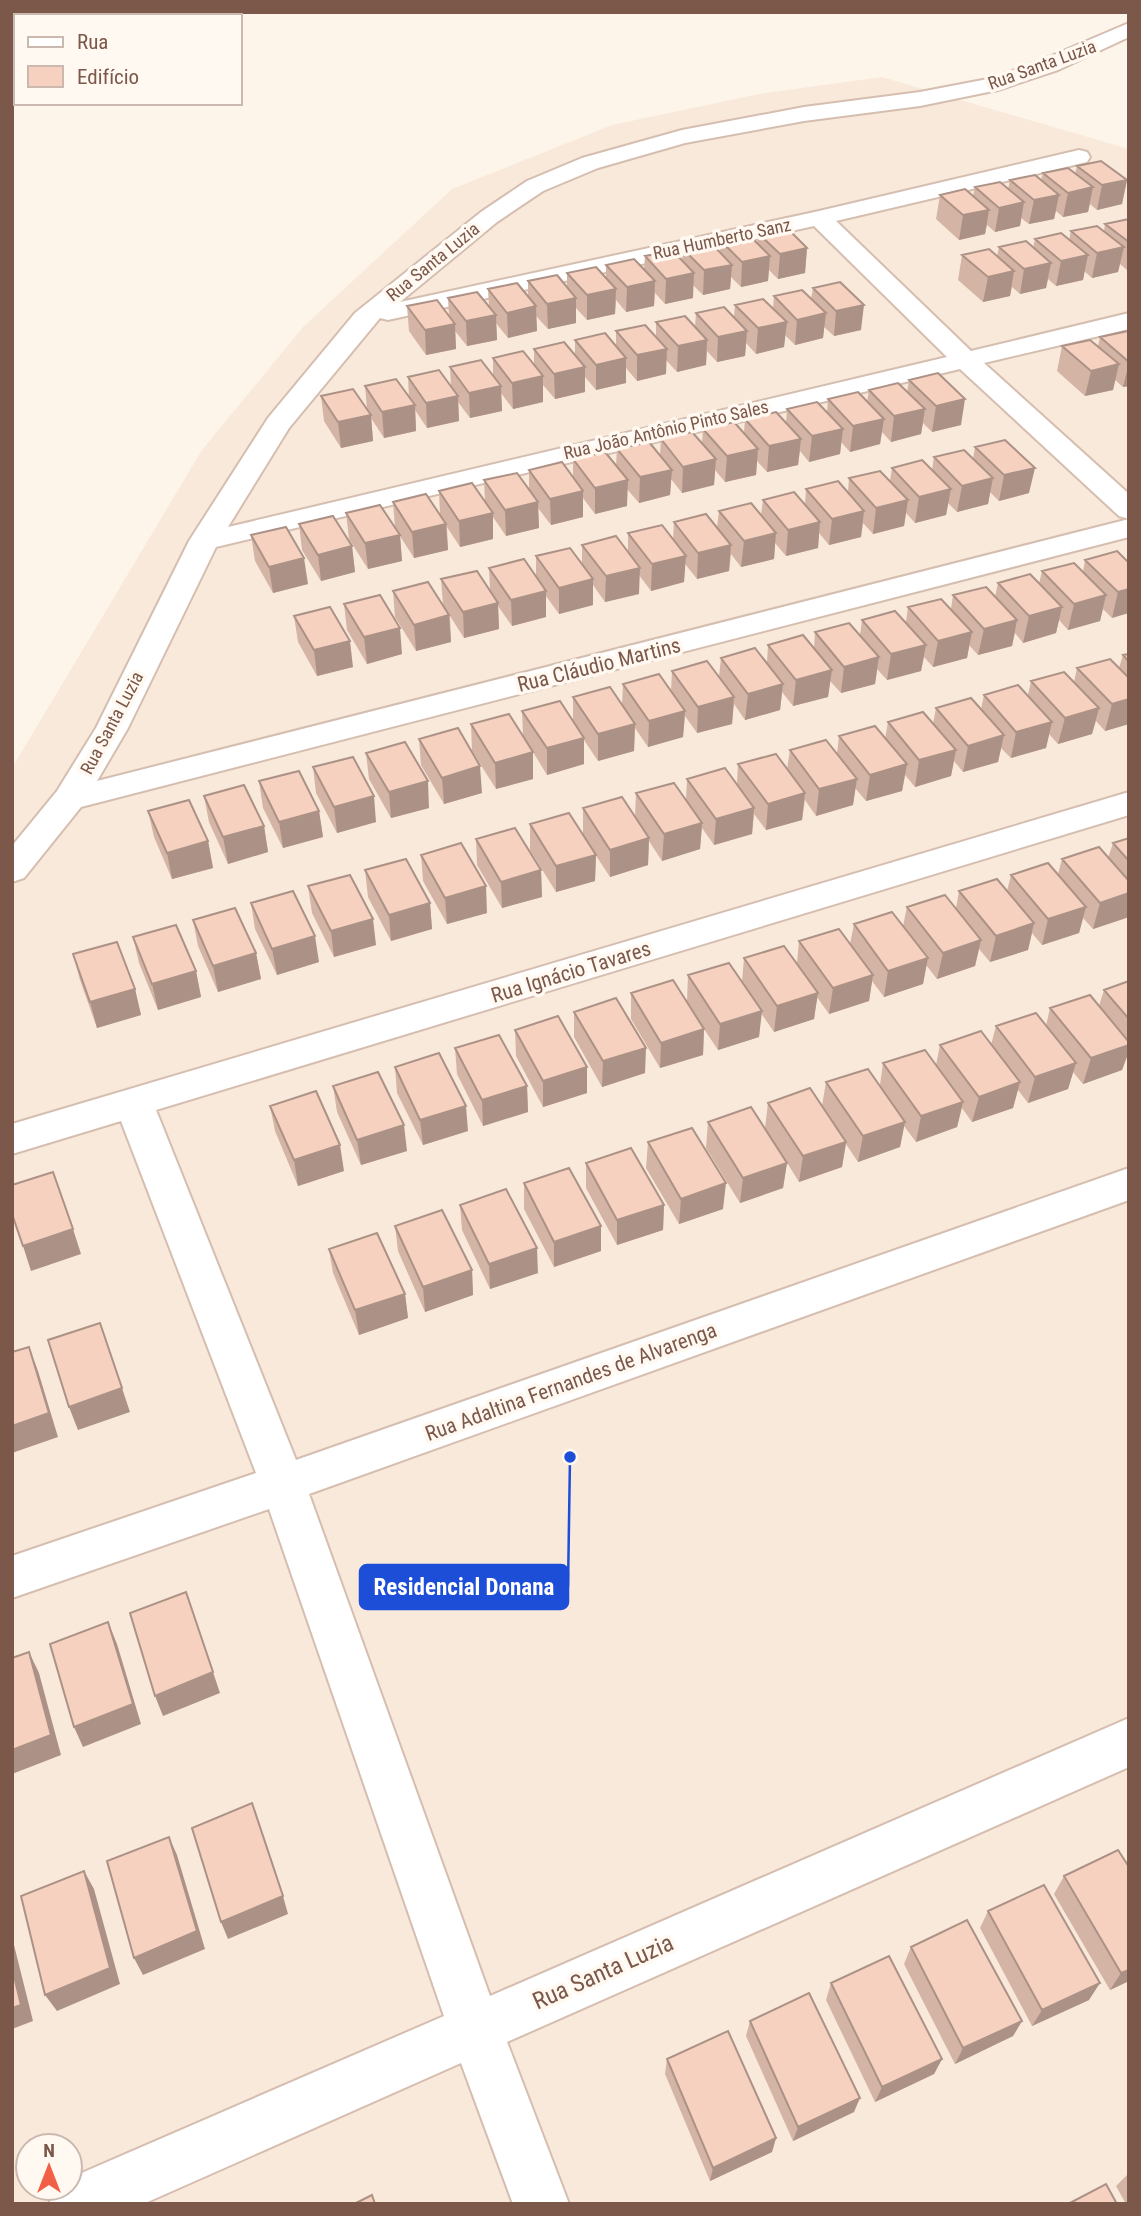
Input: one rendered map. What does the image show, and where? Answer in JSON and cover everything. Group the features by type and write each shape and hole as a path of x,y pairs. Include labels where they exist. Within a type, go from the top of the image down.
{"street":[{"name":"Rua Santa Luzia","path":"12,870 69,799 112,728 204,541 278,424 364,318 489,217 535,186 590,163 682,137 804,114 920,99 998,83 1072,56 1129,29"},
{"name":"Rua Humberto Sanz","path":"364,318 819,218 1079,157"},
{"path":"819,218 964,359 1129,510"},
{"name":"Rua João Antônio Pinto Sales","path":"204,541 1129,321"},
{"name":"Rua Cláudio Martins","path":"69,799 1129,528"},
{"name":"Rua Ignácio Tavares","path":"12,1139 1129,803"},
{"path":"134,1104 283,1484 475,2028 541,2204"},
{"name":"Rua Adaltina Fernandes de Alvarenga","path":"12,1577 283,1484 1129,1184"},
{"name":"Rua Santa Luzia","path":"77,2204 1129,1742"}],"shaded area":[{"path":"882,77 1129,149 1129,2204 12,2204 12,768 202,450 303,327 452,189 612,125 759,94"}],"building":[{"path":"1101,161 1127,180 1102,185 1077,166"},
{"path":"1068,168 1093,187 1068,193 1043,173"},
{"path":"1035,175 1059,195 1034,200 1010,180"},
{"path":"1000,182 1024,202 999,208 975,187"},
{"path":"965,189 989,210 963,215 940,195"},
{"path":"1129,219 1129,242 1105,224"},
{"path":"1097,226 1124,247 1097,253 1071,231"},
{"path":"786,227 807,248 780,254 758,233"},
{"path":"1061,233 1088,255 1061,261 1035,239"},
{"path":"749,235 770,256 742,262 721,241"},
{"path":"1026,241 1051,263 1024,269 999,247"},
{"path":"711,243 732,265 704,270 683,249"},
{"path":"989,249 1014,271 988,277 962,255"},
{"path":"673,251 694,273 666,279 645,256"},
{"path":"634,259 655,281 627,287 606,265"},
{"path":"596,267 616,289 587,295 567,273"},
{"path":"557,275 576,298 547,304 528,281"},
{"path":"840,282 864,305 836,311 813,288"},
{"path":"517,283 536,306 507,313 488,289"},
{"path":"802,290 826,313 797,320 774,296"},
{"path":"477,292 496,315 466,321 448,298"},
{"path":"763,299 787,322 758,328 735,305"},
{"path":"437,300 455,324 425,330 407,306"},
{"path":"724,307 747,331 718,337 696,313"},
{"path":"685,316 707,340 678,346 656,322"},
{"path":"645,325 667,349 637,355 616,331"},
{"path":"1129,331 1129,362 1100,337"},
{"path":"605,333 626,358 596,365 575,340"},
{"path":"1090,340 1119,364 1091,371 1062,346"},
{"path":"564,342 585,367 554,374 534,349"},
{"path":"523,351 543,376 512,383 493,358"},
{"path":"481,360 501,386 469,393 450,367"},
{"path":"439,370 458,396 426,403 408,377"},
{"path":"938,373 965,399 936,406 909,380"},
{"path":"396,379 415,405 382,412 365,386"},
{"path":"898,383 925,409 894,416 869,390"},
{"path":"353,389 371,415 338,422 321,396"},
{"path":"858,392 884,419 853,426 828,399"},
{"path":"817,402 843,429 812,436 787,409"},
{"path":"776,412 801,439 769,446 745,419"},
{"path":"734,422 758,449 727,456 703,429"},
{"path":"692,432 716,459 683,467 661,439"},
{"path":"1005,440 1035,468 1004,475 975,447"},
{"path":"649,442 672,470 640,477 617,449"},
{"path":"964,450 993,478 962,486 934,457"},
{"path":"605,452 628,480 595,488 573,459"},
{"path":"922,460 951,489 919,497 892,468"},
{"path":"562,462 583,491 550,499 529,470"},
{"path":"880,471 908,500 876,508 849,478"},
{"path":"517,473 538,502 505,510 484,480"},
{"path":"838,481 864,511 832,519 806,489"},
{"path":"472,483 493,513 459,521 439,491"},
{"path":"794,492 820,522 788,530 763,500"},
{"path":"426,494 446,524 412,532 393,502"},
{"path":"751,503 776,533 744,541 719,511"},
{"path":"380,505 400,535 365,543 346,513"},
{"path":"706,514 731,545 698,553 674,522"},
{"path":"333,516 352,546 318,555 299,524"},
{"path":"662,525 686,556 652,564 628,533"},
{"path":"286,527 304,558 269,567 251,535"},
{"path":"616,536 640,568 606,576 582,545"},
{"path":"570,548 593,579 559,588 536,556"},
{"path":"1117,551 1129,563 1129,589 1118,592 1085,560"},
{"path":"524,559 546,591 511,600 489,568"},
{"path":"1074,563 1106,595 1074,604 1042,571"},
{"path":"477,571 498,603 463,612 441,579"},
{"path":"1030,574 1062,607 1029,616 998,583"},
{"path":"428,582 449,615 414,625 393,591"},
{"path":"986,587 1017,620 984,629 953,595"},
{"path":"380,595 400,628 364,637 344,604"},
{"path":"941,599 972,632 938,641 908,607"},
{"path":"330,607 350,641 314,650 294,616"},
{"path":"895,611 926,645 891,654 862,620"},
{"path":"849,623 879,657 844,667 815,632"},
{"path":"803,635 832,670 796,680 768,645"},
{"path":"755,648 783,684 748,694 721,658"},
{"path":"1110,659 1129,678 1129,699 1112,704 1077,668"},
{"path":"707,661 734,697 698,707 672,671"},
{"path":"1064,672 1099,708 1065,718 1031,681"},
{"path":"659,674 685,711 649,721 623,684"},
{"path":"1018,685 1052,722 1016,732 984,695"},
{"path":"610,687 635,724 598,734 573,697"},
{"path":"971,698 1004,735 968,746 936,708"},
{"path":"560,701 584,738 547,748 522,711"},
{"path":"923,712 956,750 919,760 888,722"},
{"path":"509,714 533,752 495,763 471,724"},
{"path":"875,726 907,764 870,775 839,736"},
{"path":"458,728 480,766 442,778 419,739"},
{"path":"826,740 857,779 819,789 790,750"},
{"path":"405,742 428,781 389,792 366,753"},
{"path":"776,754 805,793 768,804 738,764"},
{"path":"353,757 374,796 334,807 313,767"},
{"path":"725,768 754,808 716,819 687,779"},
{"path":"299,771 319,811 279,822 259,781"},
{"path":"674,783 702,823 664,834 636,793"},
{"path":"244,785 264,826 223,837 204,796"},
{"path":"622,797 649,838 610,850 583,808"},
{"path":"189,800 208,841 167,853 148,811"},
{"path":"569,813 596,855 556,866 530,824"},
{"path":"515,828 541,870 501,882 476,839"},
{"path":"1129,838 1129,861 1113,843"},
{"path":"461,843 486,886 445,898 421,855"},
{"path":"1099,847 1129,881 1129,893 1100,903 1062,859"},
{"path":"406,859 430,903 389,915 365,870"},
{"path":"1048,863 1086,907 1048,919 1011,875"},
{"path":"350,875 373,919 331,931 308,886"},
{"path":"997,879 1034,923 996,936 959,891"},
{"path":"293,891 315,936 272,949 251,903"},
{"path":"945,895 981,940 943,953 907,907"},
{"path":"235,908 256,953 213,966 193,920"},
{"path":"892,912 928,958 888,971 854,924"},
{"path":"176,925 196,971 152,984 133,937"},
{"path":"839,929 873,975 833,988 799,941"},
{"path":"117,942 135,989 90,1002 73,954"},
{"path":"784,946 818,993 777,1006 744,958"},
{"path":"729,963 762,1011 720,1024 688,975"},
{"path":"673,980 704,1029 661,1043 631,993"},
{"path":"1129,981 1129,1019 1104,990"},
{"path":"1090,995 1129,1045 1091,1058 1050,1008"},
{"path":"616,998 646,1048 603,1061 574,1012"},
{"path":"1036,1013 1076,1063 1035,1077 996,1026"},
{"path":"558,1016 587,1067 543,1081 515,1030"},
{"path":"981,1031 1020,1082 979,1097 940,1045"},
{"path":"499,1035 527,1086 482,1100 455,1048"},
{"path":"925,1050 963,1102 921,1116 883,1063"},
{"path":"439,1053 466,1106 420,1120 395,1067"},
{"path":"868,1069 905,1122 863,1136 826,1082"},
{"path":"378,1072 404,1125 357,1140 333,1086"},
{"path":"810,1088 846,1142 803,1156 768,1103"},
{"path":"316,1091 340,1145 294,1160 270,1106"},
{"path":"751,1107 787,1163 743,1178 708,1122"},
{"path":"692,1128 726,1183 681,1199 648,1142"},
{"path":"631,1148 664,1205 617,1220 586,1163"},
{"path":"569,1168 601,1226 554,1242 524,1183"},
{"path":"53,1172 73,1229 23,1246 12,1214 12,1185"},
{"path":"506,1189 537,1248 489,1264 460,1205"},
{"path":"442,1210 472,1270 423,1287 395,1226"},
{"path":"377,1233 405,1294 355,1310 329,1249"},
{"path":"100,1323 122,1388 69,1407 48,1340"},
{"path":"29,1347 49,1413 12,1426 12,1352"},
{"path":"186,1592 213,1672 155,1696 130,1613"},
{"path":"108,1622 133,1704 74,1727 50,1644"},
{"path":"29,1652 51,1735 12,1750 12,1658"},
{"path":"252,1803 283,1896 221,1922 192,1828"},
{"path":"169,1837 197,1931 134,1958 107,1861"},
{"path":"1118,1850 1129,1867 1129,1970 1121,1973 1064,1876"},
{"path":"84,1871 110,1968 45,1995 21,1896"},
{"path":"1044,1885 1100,1983 1042,2010 988,1911"},
{"path":"967,1920 1022,2021 963,2048 911,1947"},
{"path":"889,1956 942,2059 882,2087 831,1983"},
{"path":"12,1968 21,2005 12,2008"},
{"path":"809,1993 860,2098 798,2127 750,2021"},
{"path":"728,2031 776,2138 713,2168 667,2059"},
{"path":"1106,2184 1117,2204 1068,2204"},
{"path":"372,2195 375,2204 354,2204"}],"place":[{"name":"Residencial Donana","path":"570,1457"}]}
